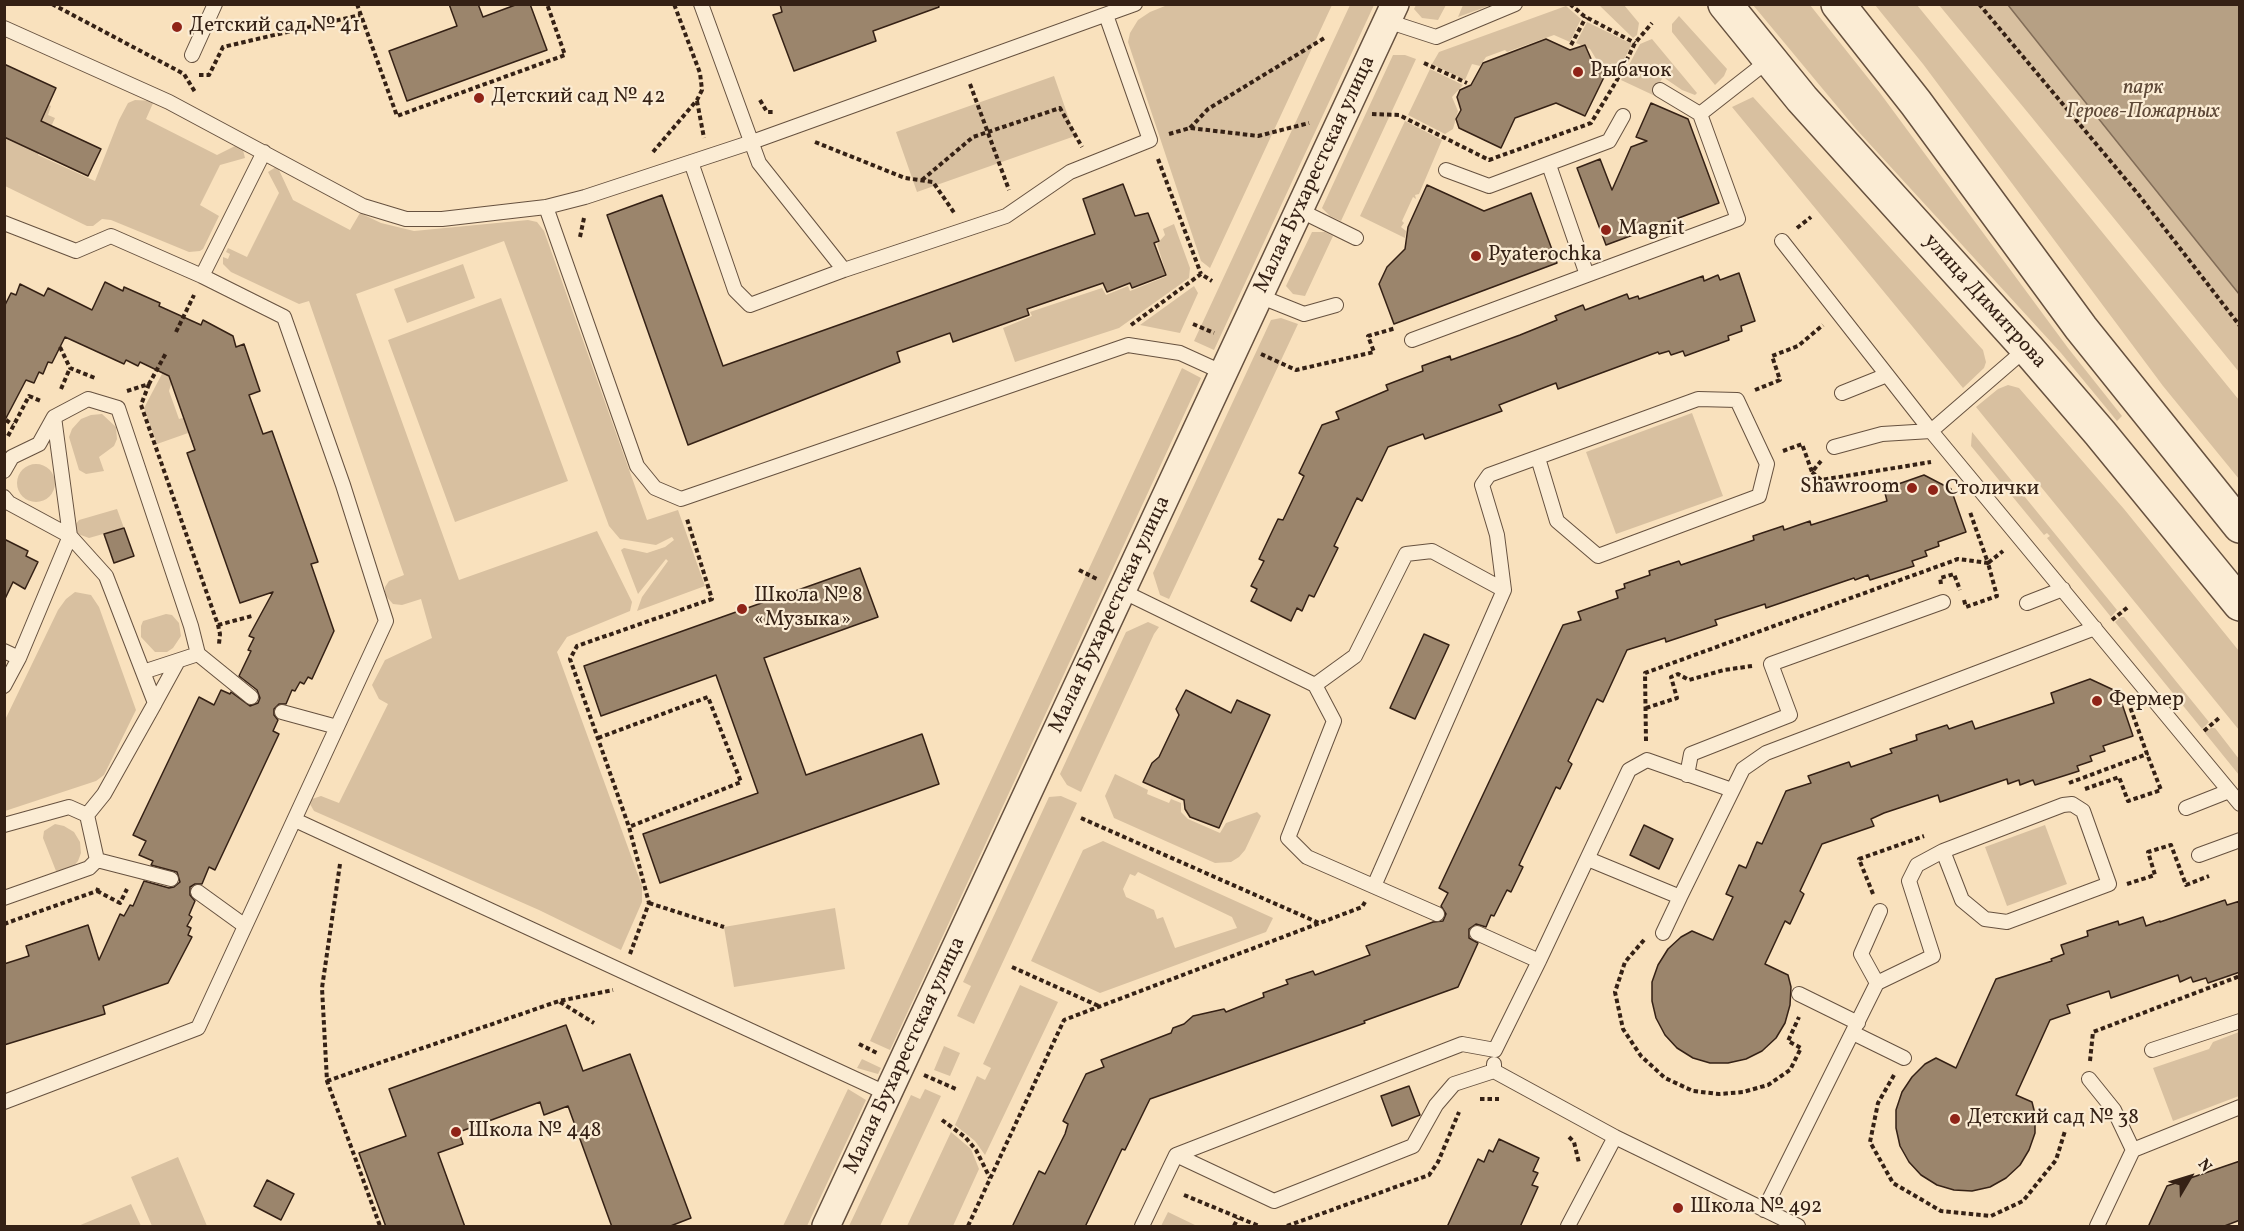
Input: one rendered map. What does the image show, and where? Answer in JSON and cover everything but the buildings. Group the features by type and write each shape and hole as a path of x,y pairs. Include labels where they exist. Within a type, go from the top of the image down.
{"street":[{"name":"улица Димитрова","path":"1725,4 1802,99 2027,348 2100,433 2240,604"},
{"path":"1838,4 1916,103 2081,328 2240,526"},
{"name":"Малая Бухарестская улица","path":"826,1227 1391,13"}],"lane":[{"path":"192,55 215,4"},
{"path":"701,4 759,163 844,270"},
{"path":"4,27 170,102 363,206 406,219 442,219 546,207 585,196 796,127 1135,4"},
{"path":"1391,13 1436,37 1515,4"},
{"path":"691,162 735,290 750,305 844,270 1006,216 1070,172 1150,140 1106,15"},
{"path":"1700,114 1769,60"},
{"path":"1412,340 1738,219 1700,114 1660,90"},
{"path":"1446,170 1489,186 1609,141 1623,116"},
{"path":"202,276 264,152"},
{"path":"1549,165 1587,275"},
{"path":"546,207 637,466 655,488 681,499 1128,345 1180,353 1224,372"},
{"path":"1299,210 1356,238"},
{"path":"4,223 76,251 111,236 202,276 284,317 343,485 387,621 198,1028 4,1102"},
{"path":"1782,242 1931,431 2240,804"},
{"path":"1259,296 1304,314 1336,305"},
{"path":"1833,447 1882,434 1931,431 2027,348"},
{"path":"1842,393 1887,375"},
{"path":"4,471 12,457 39,444 54,417 88,399 118,408 191,626 198,654 250,697"},
{"path":"1374,886 1503,590 1497,535 1482,485 1489,475 1698,399 1737,400 1767,464 1759,496 1598,556 1557,521 1538,458"},
{"path":"4,686 19,658 70,536 54,417"},
{"path":"4,497 9,503 70,536 106,576 155,703"},
{"path":"1315,685 1355,656 1406,554 1431,551 1503,590"},
{"path":"2027,603 2063,589"},
{"path":"1122,591 1315,685 1334,722 1288,838 1307,857 1437,915"},
{"path":"1687,774 1691,754 1790,716 1771,664 1944,602"},
{"path":"1663,933 1743,769 1766,753 2095,628"},
{"path":"4,651 19,658"},
{"path":"143,672 198,654"},
{"path":"87,815 104,794 178,661"},
{"path":"282,712 338,727"},
{"path":"1494,1071 1495,1050 1629,770 1647,760 1732,790"},
{"path":"2186,808 2229,791"},
{"path":"1764,1210 1877,983 1933,956 1909,881 1917,865 1943,852 2063,805 2072,804 2083,811 2109,884 2007,922 1985,919 1962,900 1943,852"},
{"path":"4,825 69,807 87,815"},
{"path":"87,815 97,860"},
{"path":"295,820 888,1094"},
{"path":"2199,855 2240,840"},
{"path":"1588,859 1680,897"},
{"path":"97,860 171,879"},
{"path":"4,898 89,868 97,860"},
{"path":"198,892 245,926"},
{"path":"1877,983 1861,954 1880,911"},
{"path":"1477,933 1539,961"},
{"path":"1799,994 1904,1058"},
{"path":"2152,1050 2240,1021"},
{"path":"1142,1227 1176,1155 1462,1044 1495,1050"},
{"path":"1176,1155 1274,1201 1413,1146 1436,1105 1454,1084 1494,1071 1615,1137 1798,1227"},
{"path":"2089,1079 2114,1110 2133,1150"},
{"path":"2097,1227 2133,1150 2240,1107"},
{"path":"1568,1227 1615,1137"}],"path":[{"path":"52,4 184,74 195,93 205,98"},
{"path":"357,4 397,116 565,55 547,4"},
{"path":"663,149 652,152 697,100 702,90 700,73 674,4"},
{"path":"1569,4 1586,17 1635,44"},
{"path":"1979,4 2138,195 2240,326"},
{"path":"213,67 223,47 360,15"},
{"path":"1571,45 1586,17"},
{"path":"1366,114 1399,115 1489,160 1591,123 1635,44 1652,23"},
{"path":"1190,128 1208,109 1326,37"},
{"path":"1424,63 1467,83"},
{"path":"964,66 1016,210"},
{"path":"756,93 767,112 785,112 805,138 906,177 933,182 966,230"},
{"path":"697,100 710,155"},
{"path":"694,138 716,129 728,116 762,104"},
{"path":"922,181 973,138 1060,108 1092,164"},
{"path":"1212,281 1201,274 1150,140 1190,128 1258,136 1312,122"},
{"path":"582,246 580,237 583,220 591,210 585,196"},
{"path":"1123,332 1201,274"},
{"path":"176,332 202,276"},
{"path":"1737,400 1754,390 1780,380 1772,356 1798,346 1837,312"},
{"path":"1193,324 1221,336"},
{"path":"1256,352 1296,370 1374,352 1368,336 1390,330"},
{"path":"60,346 70,368 98,380"},
{"path":"165,353 141,405 218,625 219,646 223,652"},
{"path":"117,388 126,392 149,384"},
{"path":"118,408 126,392"},
{"path":"6,420 13,425"},
{"path":"1799,445 1802,444 1811,469 1821,480 1935,462"},
{"path":"1951,575 1954,574 1966,607 1998,596 1968,507"},
{"path":"630,954 649,903 629,827 570,659 577,646 712,598 688,523"},
{"path":"1647,760 1646,673 1959,559 1988,563 2020,537"},
{"path":"218,625 252,616"},
{"path":"1646,708 1677,698 1671,677 1678,674 1689,680 1724,670 1771,664"},
{"path":"2072,804 2083,790 2119,777 2128,801 2160,790 2119,675 2128,668"},
{"path":"598,738 708,697 741,782 629,827"},
{"path":"2058,787 2147,754"},
{"path":"1081,818 1319,923"},
{"path":"1880,911 1858,859 1925,835"},
{"path":"346,844 341,856 322,988 327,1082 380,1227"},
{"path":"2153,876 2155,875 2148,852 2171,845"},
{"path":"4,924 97,891 101,882"},
{"path":"97,891 120,903 128,885 123,883"},
{"path":"968,1227 1064,1020 1362,907 1374,886"},
{"path":"649,903 724,927"},
{"path":"1663,933 1646,937 1625,962 1615,992 1623,1029 1641,1056 1665,1078 1693,1091 1719,1094 1743,1092 1768,1085 1790,1070 1802,1048 1788,1041 1803,1009 1799,994"},
{"path":"1012,967 1101,1007"},
{"path":"2089,1079 2093,1032 2240,976"},
{"path":"327,1082 559,1002 614,990"},
{"path":"559,1002 594,1023"},
{"path":"859,1044 886,1057"},
{"path":"1904,1058 1878,1103 1870,1142 1893,1183 1941,1210 1991,1216 2023,1201 2056,1160 2065,1131"},
{"path":"920,1073 956,1089"},
{"path":"1476,1101 1497,1098 1507,1102"},
{"path":"1287,1227 1429,1175 1438,1162 1460,1110"},
{"path":"942,1120 965,1137 976,1150 990,1179"},
{"path":"1563,1131 1574,1142 1580,1169"},
{"path":"1184,1195 1259,1227"},
{"path":"1234,1227 1238,1218"}],"green space":[{"path":"1170,4 1332,5 1210,268 1201,261 1128,42 1130,33 1138,20"},
{"path":"1416,4 1446,5 1438,20 1422,18 1414,9"},
{"path":"1463,4 1491,5 1458,17"},
{"path":"1350,5 1374,5 1214,350 1194,341"},
{"path":"1599,5 1624,5 1639,23 1637,35 1633,38"},
{"path":"1753,5 1810,5 1880,93 2068,348 2122,416 2117,421 2061,353 1856,129"},
{"path":"1875,5 1917,5 2239,400 2239,479 2163,386 1923,64"},
{"name":"парк Героев-Пожарных","path":"1939,5 2239,5 2239,372 2029,114"},
{"path":"1566,6 1581,19 1570,42 1554,35 1507,52 1505,50 1486,57 1480,66 1472,64 1465,80 1432,64 1439,52"},
{"path":"1679,16 1727,69 1715,85 1672,32 1672,24"},
{"path":"1587,22 1632,44 1617,73 1598,62 1590,49 1576,43"},
{"path":"1652,39 1697,93 1695,95 1682,90 1663,77 1653,95 1621,80 1640,44"},
{"path":"1393,55 1405,55 1416,59 1341,221 1330,216 1322,208"},
{"path":"1430,69 1463,85 1452,97 1458,111 1453,129 1445,134 1408,115"},
{"path":"1054,76 1075,136 917,192 896,132"},
{"path":"1753,97 1983,350 1986,362 1984,368 1963,388 1732,107"},
{"path":"135,100 154,101 146,119 217,155 237,145 243,150 245,158 220,165 200,205 219,216 200,251 189,252 111,220 102,219 93,226 87,226 5,186 4,138 29,149 49,105 51,106 48,115 55,118 38,155 95,181 119,120 128,103"},
{"path":"1405,121 1442,140 1419,194 1415,195 1416,199 1413,197 1402,221 1404,223 1401,227 1406,231 1405,238 1360,216"},
{"path":"276,167 293,200 350,230 360,213 381,223 414,231 528,220 537,222 544,231 647,520 678,510 705,586 637,611 642,597 668,561 666,559 638,594 621,550 624,548 647,553 665,547 674,540 672,537 656,545 620,539 609,526 504,241 356,294 459,580 597,531 632,602 630,611 567,637 557,652 642,886 642,902 621,950 539,910 314,811 310,804 312,799 321,796 339,803 388,704 379,699 372,685 385,660 432,638 421,599 402,605 393,604 385,595 385,587 389,581 404,575 309,301 299,304 231,272 223,264 223,257 228,259 230,254 226,252 228,248 247,257 279,193 268,172"},
{"path":"1174,224 1190,268 1189,278 1119,328 1015,362 1003,328 1032,316 1030,312 1102,288 1106,295 1128,286 1130,291 1167,276 1157,244 1165,235 1163,229"},
{"path":"1312,232 1325,232 1333,236 1305,296 1293,294 1286,286"},
{"path":"463,264 475,298 407,323 394,289"},
{"path":"1194,286 1198,293 1180,333 1140,325"},
{"path":"501,298 568,481 455,522 388,340"},
{"path":"1281,318 1298,324 1169,599 1160,595 1153,573 1271,320"},
{"path":"1182,368 1201,378 890,1050 870,1041"},
{"path":"163,372 172,381 169,391 179,419 186,417 191,432 157,444 144,408"},
{"path":"2008,385 2019,388 2124,509 2239,651 2239,730 1976,407 1998,389"},
{"path":"1692,413 1723,496 1616,534 1586,452"},
{"path":"102,414 116,427 117,439 114,446 99,457 104,471 86,474 79,470 69,437 72,429 81,419"},
{"path":"1972,432 2117,610 2111,617 2047,538 2050,536 2047,533 2044,535 1971,446"},
{"path":"36,464 50,469 55,483 50,497 36,502 22,497 17,483 22,469"},
{"path":"117,509 124,528 89,538 78,534 75,530 75,525 79,520"},
{"path":"75,592 91,595 99,607 136,710 104,775 96,781 5,811 5,720 58,610"},
{"path":"166,614 172,615 179,623 181,636 173,648 167,652 155,652 141,637 141,626 143,621"},
{"path":"2124,617 2209,722 2202,729 2115,622"},
{"path":"1148,622 1159,627 1081,792 1067,785 1060,774 1126,632"},
{"path":"2215,728 2239,759 2239,775 2205,733"},
{"path":"1115,774 1148,790 1147,794 1169,803 1171,799 1181,803 1181,812 1188,819 1220,833 1226,823 1257,812 1261,816 1245,850 1239,857 1231,862 1215,863 1114,818 1105,796"},
{"path":"1061,796 1077,803 974,1024 957,1016 971,986 963,982 1049,797"},
{"path":"55,824 74,832 80,842 81,853 78,861 64,872 56,871 43,838 44,831"},
{"path":"2045,825 2067,884 2007,906 1985,847"},
{"path":"1103,841 1273,918 1266,932 1100,993 1031,961 1083,850","holes":["1138,872 1232,917 1237,928 1175,948 1163,917 1157,919 1154,910 1126,897 1123,889 1130,874 1135,876"]},
{"path":"835,908 845,969 734,987 724,927"},
{"path":"1020,985 1058,1002 985,1155 975,1141 955,1125 977,1076 985,1080 991,1068 983,1064"},
{"path":"2239,1032 2239,1096 2173,1121 2153,1068 2209,1049 2213,1042"},
{"path":"944,1046 960,1053 950,1076 934,1070"},
{"path":"862,1059 881,1068 878,1074 857,1068"},
{"path":"848,1089 866,1100 807,1226 783,1226"},
{"path":"925,1089 941,1096 880,1226 849,1226 911,1095 920,1099"},
{"path":"951,1132 971,1149 979,1169 953,1226 907,1226"},
{"path":"178,1157 207,1226 152,1226 131,1177"},
{"path":"131,1204 141,1226 78,1226"},
{"path":"1168,1212 1197,1226 1161,1226"}],"shaded area":[{"name":"парк Героев-Пожарных","path":"2008,5 2239,5 2239,294 2070,83"}],"place":[{"name":"Детский сад № 41","path":"177,27"},
{"name":"Рыбачок","path":"1578,72"},
{"name":"Детский сад № 42","path":"479,98"},
{"name":"Magnit","path":"1606,230"},
{"name":"Pyaterochka","path":"1476,256"},
{"name":"Shawroom","path":"1912,488"},
{"name":"Столички","path":"1933,490"},
{"name":"Школа № 8 «Музыка»","path":"742,609"},
{"name":"Фермер","path":"2097,701"},
{"name":"Детский сад № 38","path":"1955,1119"},
{"name":"Школа № 448","path":"456,1132"},
{"name":"Школа № 492","path":"1678,1208"}]}
